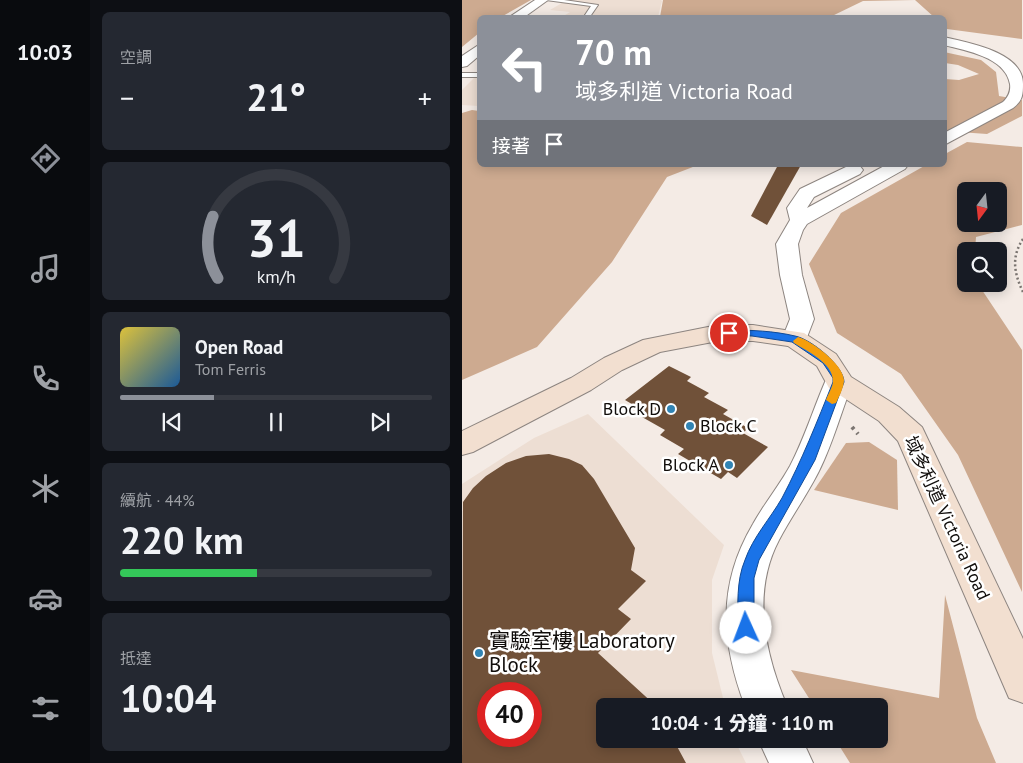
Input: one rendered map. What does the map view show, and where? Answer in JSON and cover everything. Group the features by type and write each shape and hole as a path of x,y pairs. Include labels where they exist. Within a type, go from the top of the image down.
{"main road":[{"name":"域多利道 Victoria Road","path":"462,444 581,384 613,364 652,346 718,333 752,333 795,339 827,360 837,375 839,382 889,414 911,435 1022,684"}],"street":[{"path":"519,15 543,0"},
{"path":"947,42 970,47 997,58 1008,68 1020,90 1004,107 947,138"},
{"path":"462,63 477,50"},
{"path":"800,220 797,208 802,198 859,167"},
{"path":"795,339 802,319 791,275 787,244 793,230 800,220 895,167"},
{"path":"763,698 749,655 746,628 747,578 752,560 760,543 793,491 813,450 839,382"},
{"path":"784,748 791,763"}],"lane":[{"path":"549,0 595,5 588,15"},
{"path":"462,75 477,75"}],"path":[{"path":"1022,239 1013,260 1016,280 1022,292"}],"shaded area":[{"path":"462,0 531,0 505,15 477,15 477,35 462,47"},
{"path":"567,0 662,1 658,15 565,15 570,12 550,10"},
{"path":"663,0 915,0 863,1 834,15 660,15"},
{"path":"915,0 1022,0 1022,39 947,29 947,15 932,15"},
{"path":"947,53 981,60 996,72 999,96 1022,100 1022,116 987,134 947,131 947,79 959,80 979,74 958,65 947,63"},
{"path":"477,75 477,106 462,105 462,90"},
{"path":"477,111 477,167 693,167 667,177 612,262 537,347 462,380 462,113"},
{"path":"967,142 1022,147 1022,225 1007,229 1007,182 957,182 957,232 995,232 976,237 976,242 957,242 957,292 983,292 1022,350 1022,592 958,455 901,374 837,333 809,264 841,213 922,167 947,167 947,153"},
{"path":"588,414 724,545 712,580 712,653 723,698 596,698 596,748 738,748 746,763 462,763 462,484 534,438"},
{"path":"869,442 897,460 898,510 814,490 846,443"},
{"path":"945,595 977,718 996,763 850,763 841,748 888,748 888,698 809,698 791,670 939,698"}],"building":[{"path":"777,167 800,167 767,225 751,216"},
{"path":"669,366 691,377 687,381 709,393 704,397 728,410 723,414 748,428 743,433 768,447 737,478 728,472 721,479 678,454 684,449 660,435 665,430 642,417 647,413 625,400"},
{"path":"549,454 569,459 582,465 594,479 635,548 631,570 646,581 618,609 631,619 598,653 647,698 596,698 596,748 678,748 686,763 462,763 463,502 473,488 486,476 506,463 526,456"}],"slow traffic":[{"path":"798,341 827,360 839,378 832,400"}],"place":[{"name":"Block D","path":"671,409"},
{"name":"Block C","path":"690,426"},
{"name":"Block A","path":"729,465"},
{"name":"實驗室樓 Laboratory Block","path":"479,653"}],"route":[{"path":"729,333 752,333 795,339 827,360 839,378 809,460 793,491 768,528 752,560 747,578 746,628"}]}
